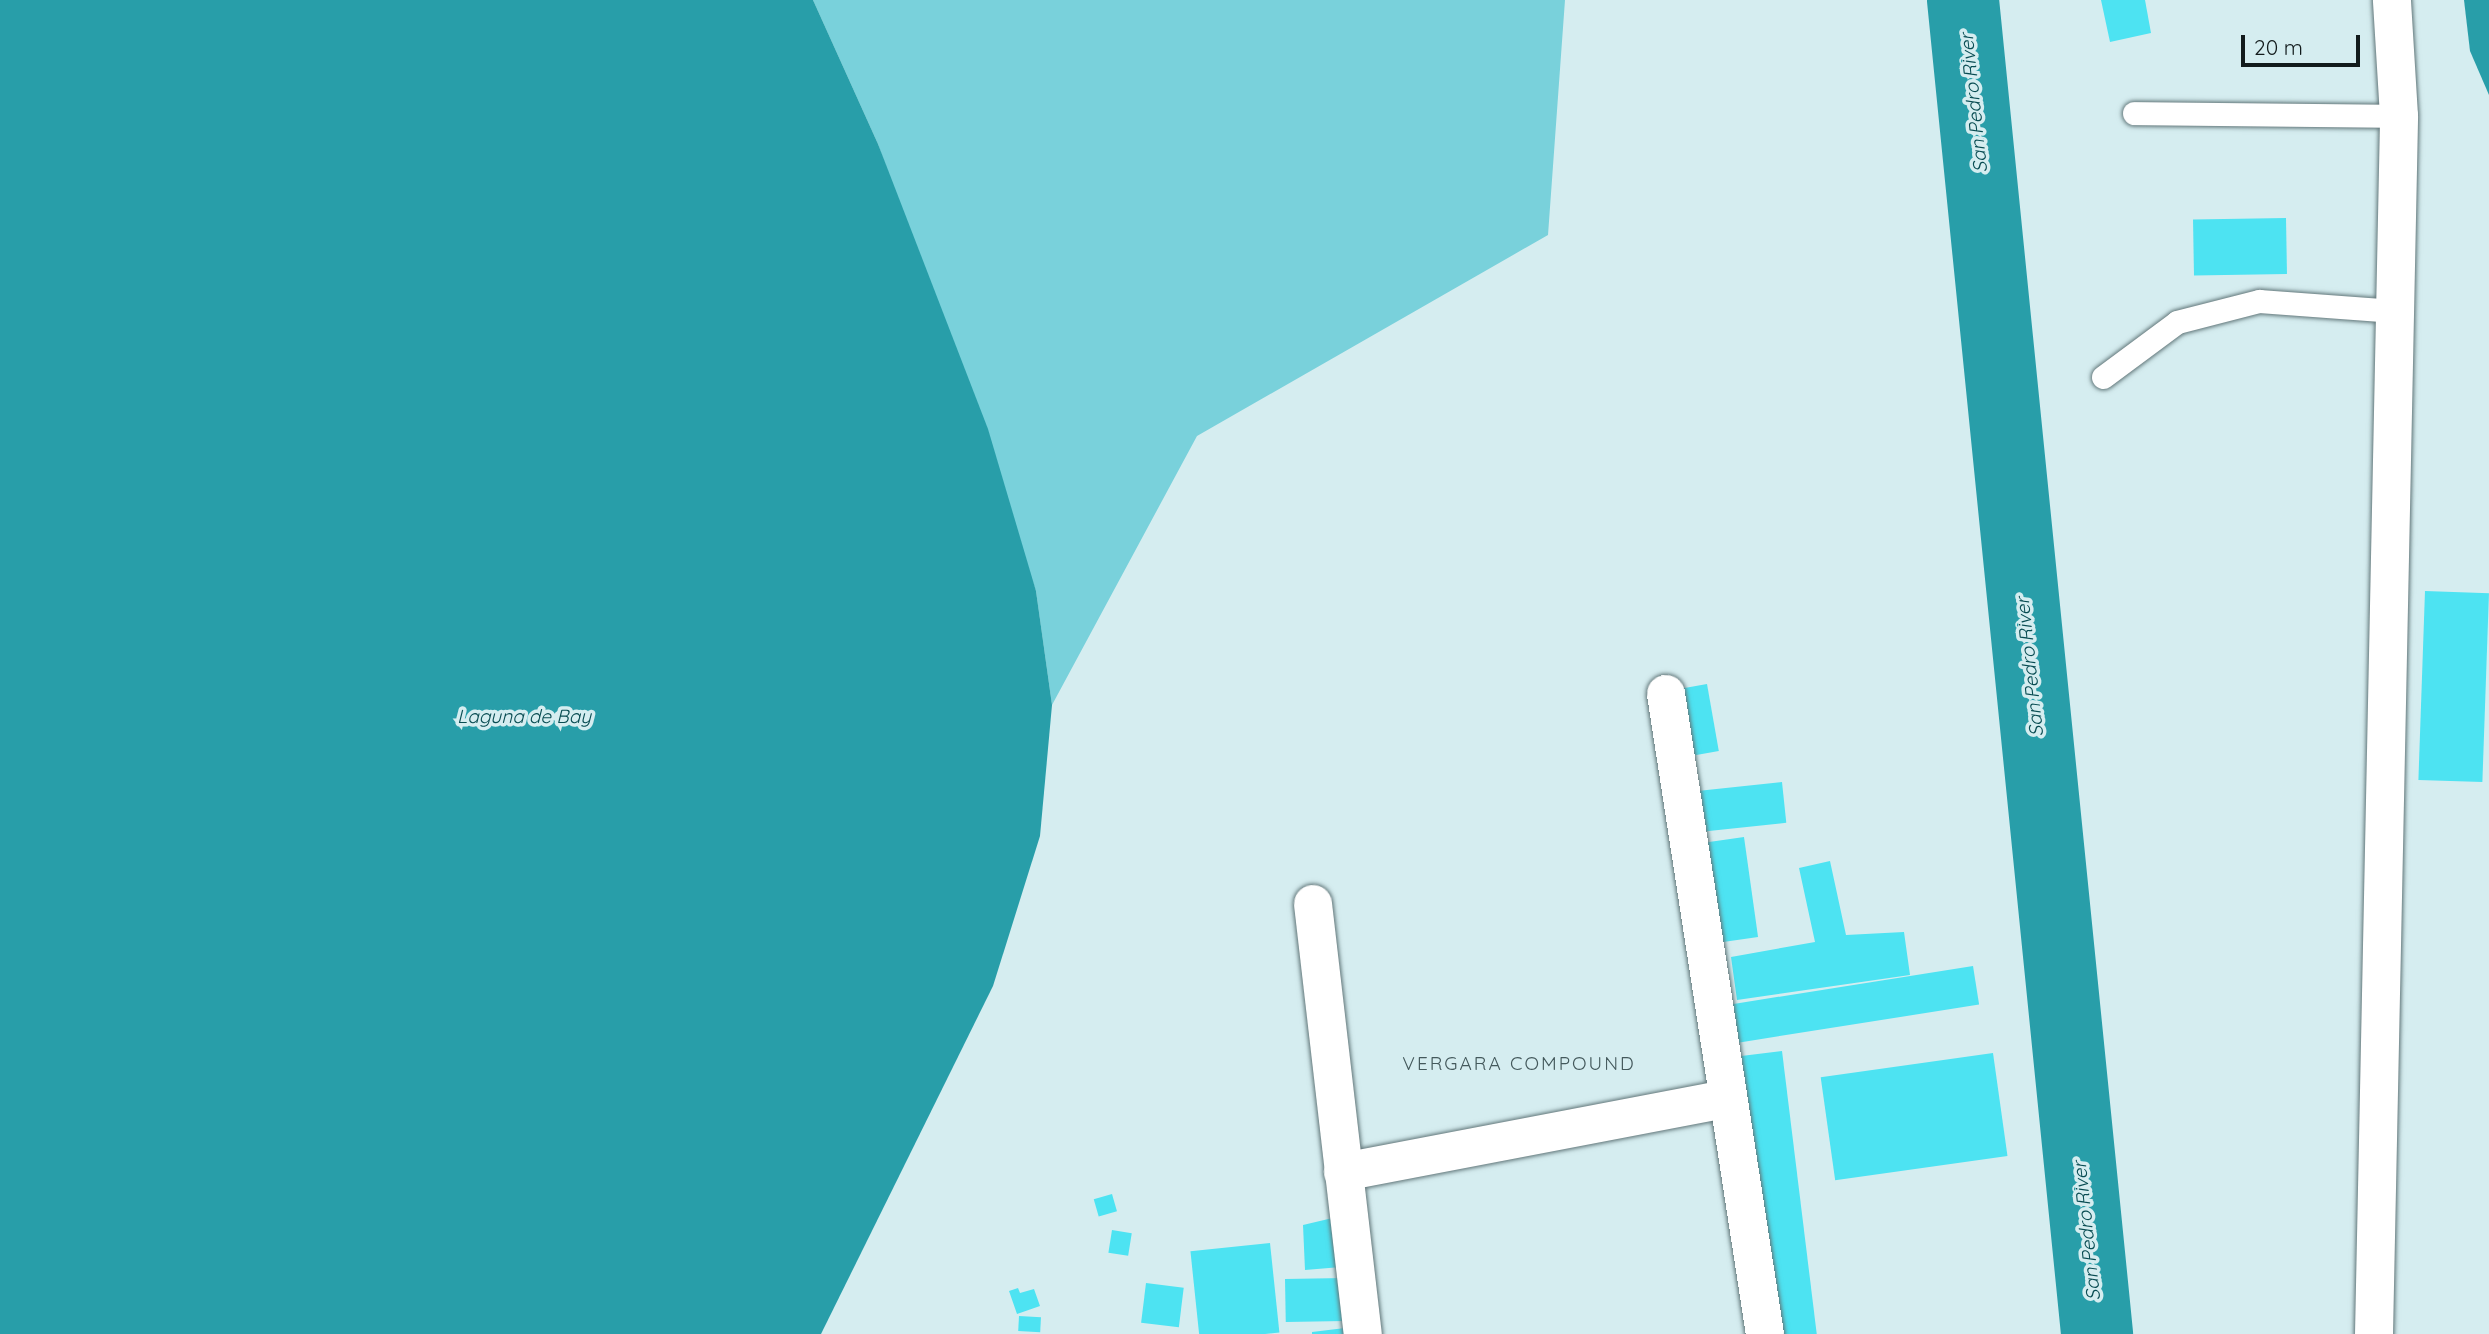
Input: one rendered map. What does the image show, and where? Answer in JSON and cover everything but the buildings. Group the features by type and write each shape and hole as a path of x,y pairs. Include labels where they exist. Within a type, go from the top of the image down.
{"street":[{"path":"2374,1334 2399,116 2392,0"},
{"path":"1666,694 1765,1334"},
{"path":"1313,904 1363,1334"},
{"path":"1343,1172 1727,1099"}],"lane":[{"path":"2134,113 2399,116"},
{"path":"2103,377 2177,322 2259,301 2395,311"}],"shaded area":[{"path":"813,0 1565,0 1548,235 1197,436 1052,705 1036,591 878,144"}],"water":[{"name":"Laguna de Bay","path":"0,0 813,0 878,144 988,429 1036,591 1052,705 1040,836 993,986 821,1334 0,1334"},
{"path":"2464,0 2489,0 2489,95 2470,51"}],"waterway":[{"name":"San Pedro River","path":"1963,0 2097,1334"}],"district":[{"name":"VERGARA COMPOUND","path":"1519,1064"}]}
